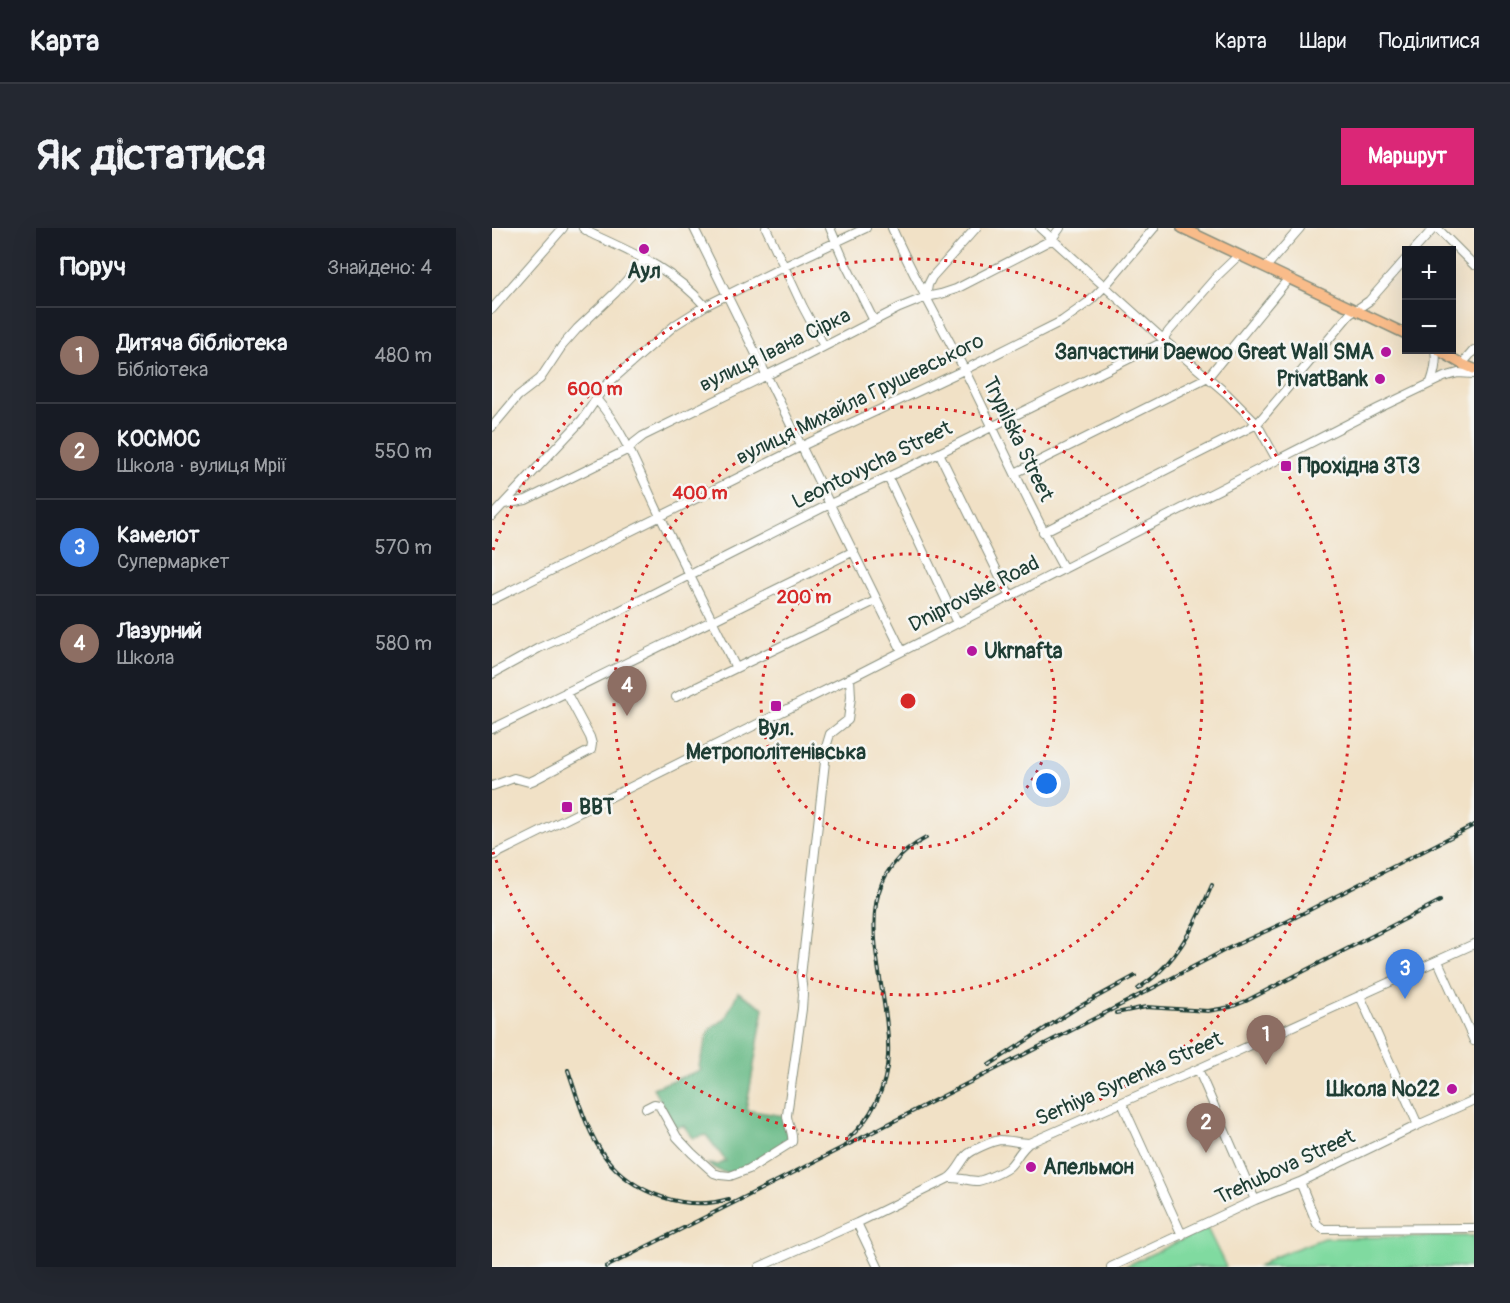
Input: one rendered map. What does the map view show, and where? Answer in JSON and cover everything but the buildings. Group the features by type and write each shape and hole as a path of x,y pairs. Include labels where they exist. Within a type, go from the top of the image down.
{"main road":[{"path":"1182,228 1402,332"},
{"path":"1444,354 1474,371"}],"street":[{"path":"492,309 563,228"},
{"path":"582,228 646,259 690,290 705,306"},
{"path":"694,228 902,651"},
{"path":"765,228 824,346"},
{"path":"830,228 874,321"},
{"path":"492,516 582,420 605,386 675,325 726,295 866,228"},
{"name":"Trypilska Street","path":"892,228 1043,532 1064,569"},
{"path":"926,297 932,277 976,228"},
{"path":"1040,228 1165,341 1227,393 1257,424 1278,460"},
{"path":"1053,239 1060,228"},
{"name":"вулиця Михайла Грушевського","path":"492,600 802,446 1062,321 1090,301 1105,286 1154,228"},
{"path":"1266,267 1300,228"},
{"path":"1418,246 1436,228 1474,265"},
{"name":"вулиця Івана Сірка","path":"504,504 526,500 628,449 643,436 899,308 926,297 956,289 1053,239"},
{"name":"Leontovycha Street","path":"492,673 830,504 939,453 1165,341 1165,336 1169,331 1218,275 1239,255"},
{"path":"492,427 518,396 540,379 562,346 577,329 616,292 646,259"},
{"path":"1043,532 1257,424 1350,314 1369,301 1402,265"},
{"path":"1015,473 1208,377 1289,278"},
{"path":"1462,364 1474,350"},
{"path":"1431,382 1436,368 1437,354"},
{"name":"Dniprovske Road","path":"492,856 850,678 1431,382 1474,371"},
{"path":"597,400 606,410 628,449 736,668"},
{"path":"939,453 1010,597"},
{"path":"888,477 957,623"},
{"path":"492,729 854,551"},
{"path":"676,698 877,600"},
{"path":"646,1108 654,1104 659,1105 677,1137 714,1173 720,1175 730,1176 749,1170 792,1142 788,1115 802,1009 801,976 827,744 830,734 848,720 851,697 850,678"},
{"path":"492,786 509,778 519,778 528,782 534,780 591,750 590,737 566,692"},
{"name":"Serhiya Synenka Street","path":"949,1178 981,1180 1010,1166 1029,1143 1474,944"},
{"path":"1438,961 1474,1041"},
{"path":"1360,996 1418,1125"},
{"path":"1198,1069 1255,1200"},
{"name":"Trehubova Street","path":"1111,1267 1474,1100"},
{"path":"1122,1103 1182,1235"},
{"name":"Serhiya Synenka Street","path":"759,1267 949,1178 956,1173 971,1152 1001,1140 1029,1143"},
{"path":"1300,1182 1317,1224 1323,1229 1474,1228"},
{"path":"856,1223 878,1267"}],"green space":[{"path":"738,992 764,1008 746,1110 784,1116 790,1136 788,1143 750,1165 729,1173 707,1164 718,1165 726,1161 706,1135 693,1138 684,1126 676,1128 653,1088 701,1070 699,1066 709,1030 725,1019"},
{"path":"1207,1228 1226,1267 1124,1267"},
{"path":"1474,1236 1474,1267 1258,1267 1274,1257 1324,1238"}],"railway":[{"path":"606,1267 1474,825"},
{"path":"847,1140 870,1113 881,1091 887,1068 887,1027 878,966 875,908 883,881 899,858 926,838"},
{"path":"1138,989 1155,976 1175,955 1212,885"},
{"path":"1116,1013 1146,1007 1208,1011 1231,1007 1440,901"},
{"path":"989,1065 1075,1009 1135,976"},
{"path":"568,1070 593,1138 618,1171 646,1190 662,1197 695,1203 729,1199"}],"place":[{"name":"Аул","path":"644,249"},
{"name":"Запчастини Daewoo Great Wall SMA","path":"1386,352"},
{"name":"PrivatBank","path":"1380,379"},
{"name":"Прохідна ЗТЗ","path":"1286,466"},
{"name":"Ukrnafta","path":"972,651"},
{"name":"Вул. Метрополітенівська","path":"776,706"},
{"name":"Лазурний","path":"627,716"},
{"name":"ВВТ","path":"567,807"},
{"name":"Камелот","path":"1405,999"},
{"name":"Дитяча бібліотека","path":"1266,1065"},
{"name":"Школа №22","path":"1452,1089"},
{"name":"КОСМОС","path":"1206,1153"},
{"name":"Апельмон","path":"1031,1167"}]}
